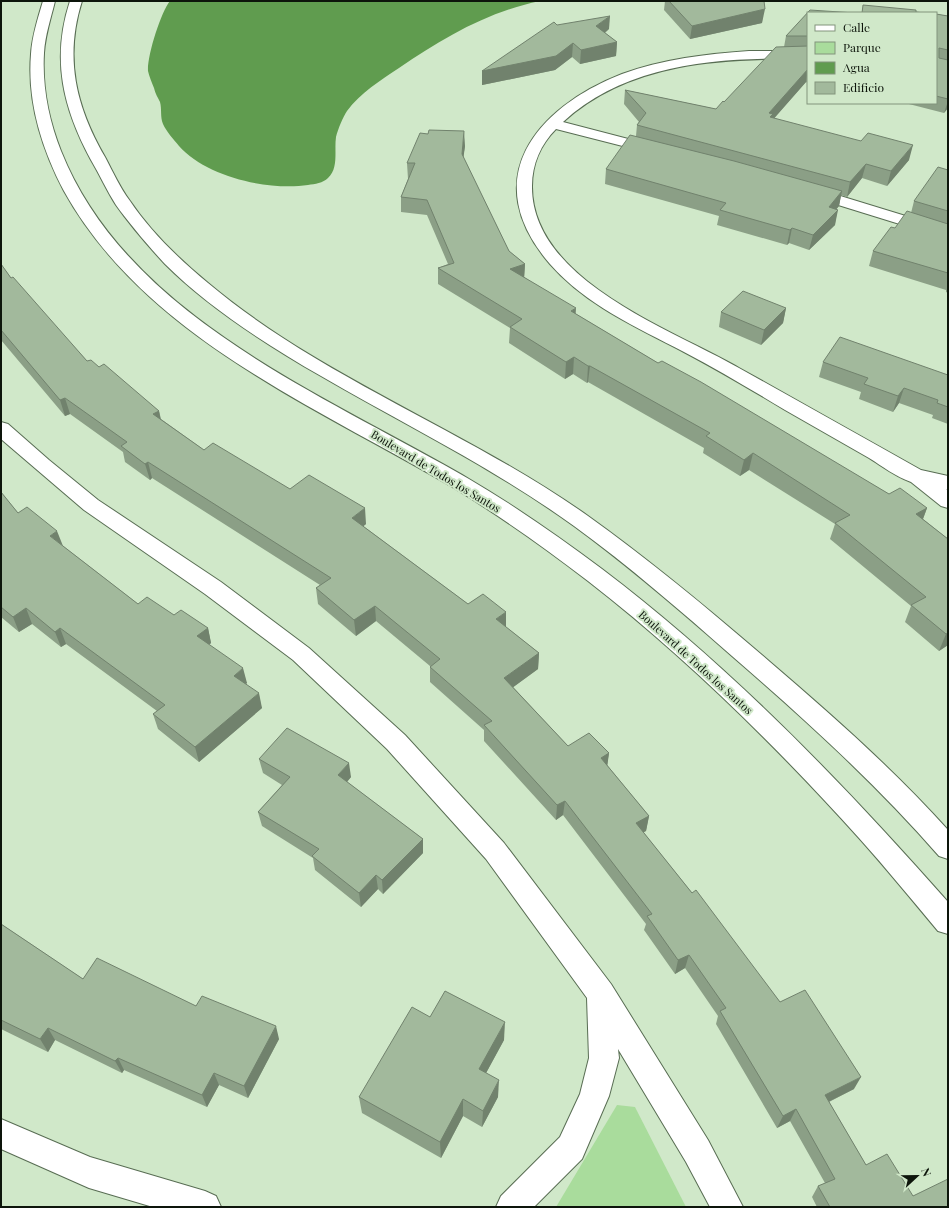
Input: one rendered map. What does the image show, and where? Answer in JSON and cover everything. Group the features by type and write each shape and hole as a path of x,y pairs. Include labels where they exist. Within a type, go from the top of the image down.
{"street":[{"name":"Boulevard de Todos los Santos","path":"50,1 42,26 37,59 38,87 44,125 54,158 88,220 145,281 184,316 236,353 286,385 466,486 565,553 642,612 744,703 860,821 948,922"},
{"path":"76,1 67,31 65,53 74,109 103,173 118,198 173,264 205,292 290,351 493,464 554,502 625,554 695,611 861,757 948,848"},
{"path":"807,55 773,53 719,57 673,65 609,86 575,105 552,124 530,153 524,179 525,203 537,236 560,264 587,291 637,321 712,360 914,476 948,501"},
{"path":"552,124 668,154"},
{"path":"796,188 948,234"},
{"path":"1,428 42,465 91,505 213,588 301,654 396,742 495,851 601,994 697,1151 727,1207"},
{"path":"914,476 948,483"},
{"path":"512,1207 571,1148 594,1096 604,1058 601,994"},
{"path":"1,1134 88,1172 205,1207"}],"green space":[{"path":"617,1105 635,1107 686,1207 556,1207"}],"water":[{"path":"170,1 540,1 502,12 466,27 432,46 385,77 358,98 347,111 336,137 334,169 326,180 308,185 275,186 221,174 205,166 191,157 179,146 166,130 162,121 160,102 148,71 148,64 155,34"}],"building":[{"path":"669,1 764,1 765,9 692,26"},
{"path":"863,5 916,10 916,12 862,12"},
{"path":"810,10 840,12 808,12"},
{"path":"807,13 807,36 786,36"},
{"path":"937,14 948,16 948,50 939,48 939,58 948,60 948,99 937,96"},
{"path":"610,16 596,26 617,42 581,50 573,43 556,56 482,71 554,22 557,25"},
{"path":"807,46 807,70 769,113 773,114 770,117 861,141 868,133 913,145 891,171 866,164 850,182 637,125 646,113 625,90 716,109 776,47"},
{"path":"429,130 464,131 462,154 509,251 525,264 510,269 576,308 571,311 658,363 662,361 701,382 889,494 900,488 927,508 916,514 948,539 948,633 946,634 911,605 926,597 835,523 850,515 753,453 744,460 706,436 710,433 574,357 566,362 510,327 522,319 438,268 454,263 427,200 401,197 415,163 407,163 420,133 428,134"},
{"path":"630,135 734,161 842,191 829,207 838,210 813,235 792,228 790,230 720,210 726,203 606,169"},
{"path":"938,167 948,170 948,211 914,201"},
{"path":"907,211 948,224 948,273 873,251 891,227 895,228"},
{"path":"1,264 11,278 13,277 87,361 91,360 99,367 104,364 159,411 153,414 204,450 213,443 290,489 309,475 365,508 352,518 468,604 483,594 506,612 496,619 539,653 504,678 568,746 589,733 609,753 601,758 649,816 636,823 692,893 696,890 780,1002 805,990 861,1077 825,1095 866,1165 887,1154 913,1196 948,1179 948,1207 830,1207 818,1186 835,1179 796,1109 783,1116 720,1011 726,1008 689,955 678,960 647,916 652,914 565,801 557,805 484,725 492,721 430,667 440,659 375,606 354,620 316,588 331,578 148,462 145,464 121,446 127,442 65,398 60,400 1,330"},
{"path":"743,291 786,308 764,330 721,312"},
{"path":"840,337 948,375 948,407 937,403 938,400 904,388 898,396 864,384 868,378 823,362"},
{"path":"1,492 18,513 27,507 57,531 50,536 138,604 147,597 174,615 181,610 208,628 197,636 243,668 234,676 259,693 195,747 153,714 165,705 60,628 55,632 26,608 13,617 1,607"},
{"path":"287,728 349,763 338,775 423,839 382,880 376,875 359,893 312,856 319,849 258,812 290,777 259,759"},
{"path":"1,924 83,979 97,958 196,1006 202,996 276,1026 244,1086 214,1073 202,1095 118,1058 115,1061 48,1028 40,1039 1,1020"},
{"path":"445,991 505,1022 479,1069 499,1080 483,1111 463,1099 440,1142 359,1097 412,1007 430,1017"}]}
